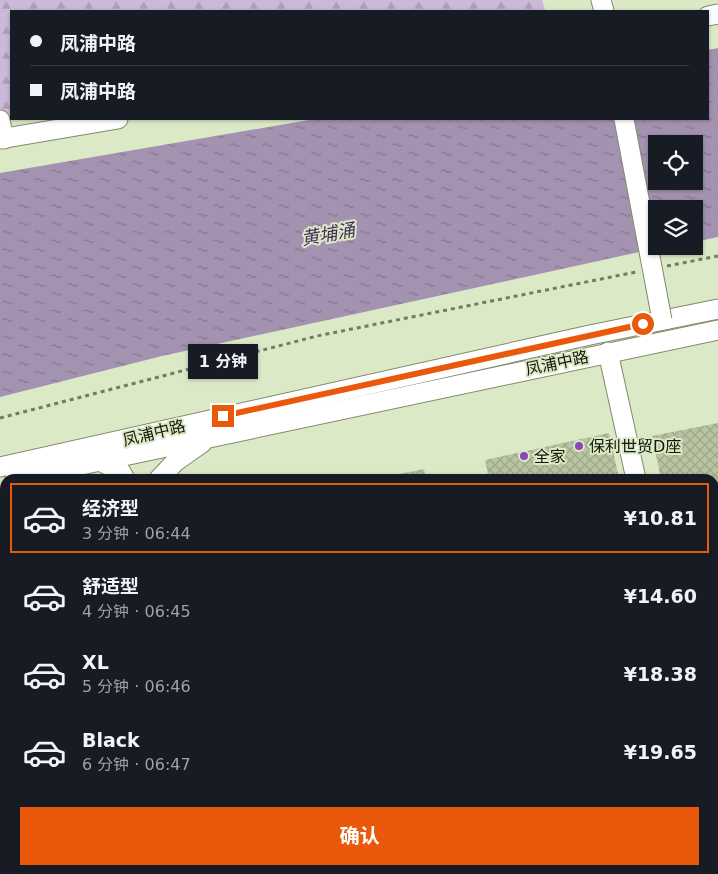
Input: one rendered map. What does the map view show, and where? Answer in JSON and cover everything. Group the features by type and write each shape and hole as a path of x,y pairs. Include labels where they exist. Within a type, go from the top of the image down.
{"street":[{"path":"0,120 2,139 112,120"},
{"path":"624,120 662,320"},
{"name":"凤浦中路","path":"0,466 64,454 214,418 718,309"},
{"name":"凤浦中路","path":"38,474 718,330"},
{"path":"608,352 635,474"},
{"path":"96,474 102,461 135,438"},
{"path":"163,474 174,462 210,438"},
{"path":"64,454 102,461 122,474"}],"path":[{"path":"659,268 718,256"},
{"path":"0,418 317,336 640,272"}],"green space":[{"path":"0,0 542,0 545,10 10,10 10,117 0,119"}],"water":[{"name":"黄埔涌","path":"718,48 718,237 703,240 703,200 648,200 648,250 162,356 0,397 0,173 309,120 709,120 709,50"}],"building":[{"path":"718,423 718,474 660,474 652,436"},
{"name":"保利世贸D座","path":"609,433 618,474 488,474 485,460"},
{"path":"424,469 425,474 400,474"}],"place":[{"name":"保利世贸D座","path":"579,446"},
{"name":"全家","path":"524,456"}],"route":[{"path":"223,416 643,324"}]}
